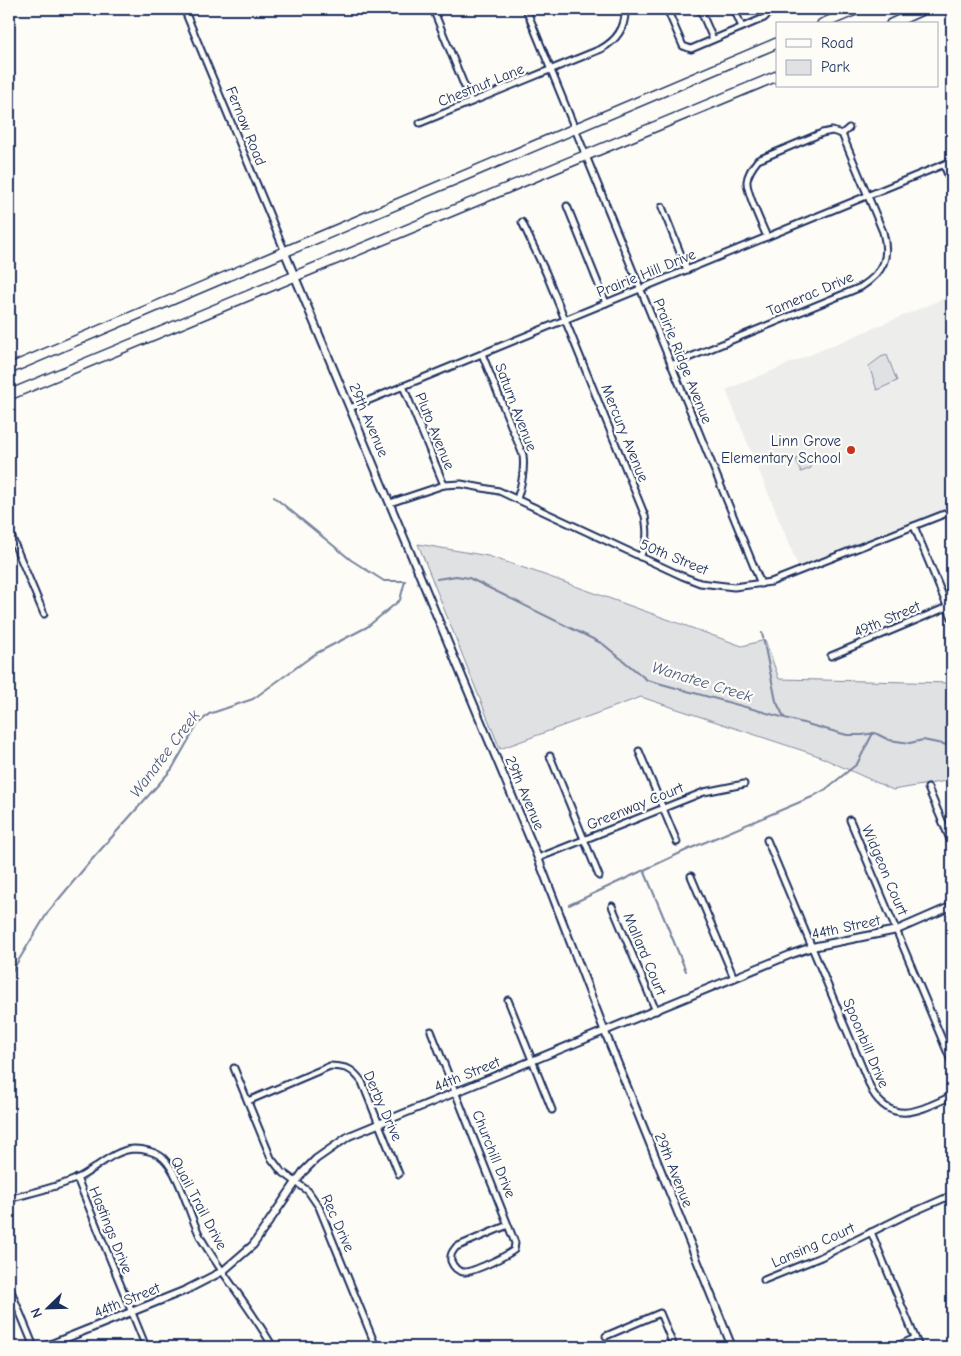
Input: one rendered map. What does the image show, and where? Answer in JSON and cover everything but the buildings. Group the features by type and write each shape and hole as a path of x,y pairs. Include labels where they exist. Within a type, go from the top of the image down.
{"highway":[{"path":"827,22 858,9"},
{"path":"895,22 924,9"},
{"path":"9,369 776,42"},
{"path":"9,395 776,76"}],"street":[{"name":"Fernow Road","path":"184,9 285,253"},
{"path":"433,9 471,102"},
{"name":"Prairie Ridge Avenue","path":"526,9 761,584"},
{"name":"Chestnut Lane","path":"420,123 612,43 623,28 626,16 625,9"},
{"path":"667,9 683,46 691,49 764,18 768,14 769,9"},
{"path":"700,9 713,39"},
{"path":"734,9 742,27"},
{"path":"767,237 749,192 747,181 751,168 758,160 822,133 832,131 842,134 849,128"},
{"name":"Tamerac Drive","path":"672,365 861,287 872,280 881,270 886,258 886,243 883,232 842,134"},
{"name":"Prairie Hill Drive","path":"350,408 952,161"},
{"path":"944,165 952,185"},
{"path":"567,206 606,303"},
{"path":"662,207 687,270"},
{"name":"Mercury Avenue","path":"522,222 565,320 645,516 648,533 646,545 640,557"},
{"name":"29th Avenue","path":"285,253 538,858 732,1347"},
{"name":"Saturn Avenue","path":"482,354 523,455 525,468 517,499"},
{"name":"Pluto Avenue","path":"403,386 444,485"},
{"name":"50th Street","path":"390,503 444,485 461,484 498,491 682,576 700,583 734,587 771,582 952,511"},
{"path":"914,526 950,606 952,618"},
{"path":"9,531 44,614"},
{"name":"49th Street","path":"831,656 950,606"},
{"path":"639,751 677,842"},
{"path":"550,756 599,876"},
{"name":"Greenway Court","path":"538,858 662,807 704,792 744,784"},
{"path":"928,788 952,844"},
{"name":"Widgeon Court","path":"850,820 952,1063"},
{"name":"Spoonbill Drive","path":"767,840 879,1103 889,1109 903,1113 916,1112 952,1096"},
{"path":"691,876 734,978"},
{"name":"Mallard Court","path":"612,906 656,1011"},
{"name":"44th Street","path":"44,1347 198,1285 223,1271 253,1244 265,1229 295,1182 316,1159 330,1147 349,1136 812,947 897,930 952,906"},
{"path":"508,1000 552,1110"},
{"name":"Churchill Drive","path":"431,1031 456,1092 508,1225 515,1243 514,1250 506,1255 470,1270 464,1272 457,1270 452,1265 450,1258 456,1247 508,1225"},
{"name":"Derby Drive","path":"248,1101 330,1066 344,1067 354,1071 362,1082 399,1174"},
{"name":"Rec Drive","path":"234,1068 271,1158 281,1171 308,1191 319,1207 376,1347"},
{"name":"Quail Trail Drive","path":"9,1199 76,1178 115,1154 126,1150 141,1149 162,1157 175,1176 202,1240 274,1347"},
{"name":"Hastings Drive","path":"76,1178 146,1347"},
{"name":"Lansing Court","path":"764,1280 822,1257 904,1216 952,1197"},
{"path":"872,1232 919,1347"},
{"path":"9,1286 34,1347"},
{"path":"606,1336 660,1313 674,1347"},
{"path":"895,1347 916,1338"}],"shaded area":[{"name":"Linn Grove Elementary School","path":"952,295 952,511 800,571 726,390"}],"green space":[{"path":"887,355 897,381 877,390 869,366"},
{"path":"806,455 811,468 801,472 796,459"},
{"path":"418,544 488,556 742,646 765,640 779,679 952,683 952,780 893,790 816,755 641,697 500,749"}],"waterway":[{"name":"Wanatee Creek","path":"9,976 48,912 172,769 197,725 209,714 253,699 315,654 367,627 400,600 405,581 384,581 351,560 274,497"},
{"name":"Wanatee Creek","path":"437,579 456,576 469,578 603,644 647,680 847,735 875,733 889,740 910,743 923,740 952,746"},
{"path":"762,633 776,701 784,717"},
{"path":"569,905 689,849 812,797 826,789 857,764 873,733"},
{"path":"644,870 686,971"}],"place":[{"name":"Linn Grove Elementary School","path":"851,450"}]}
